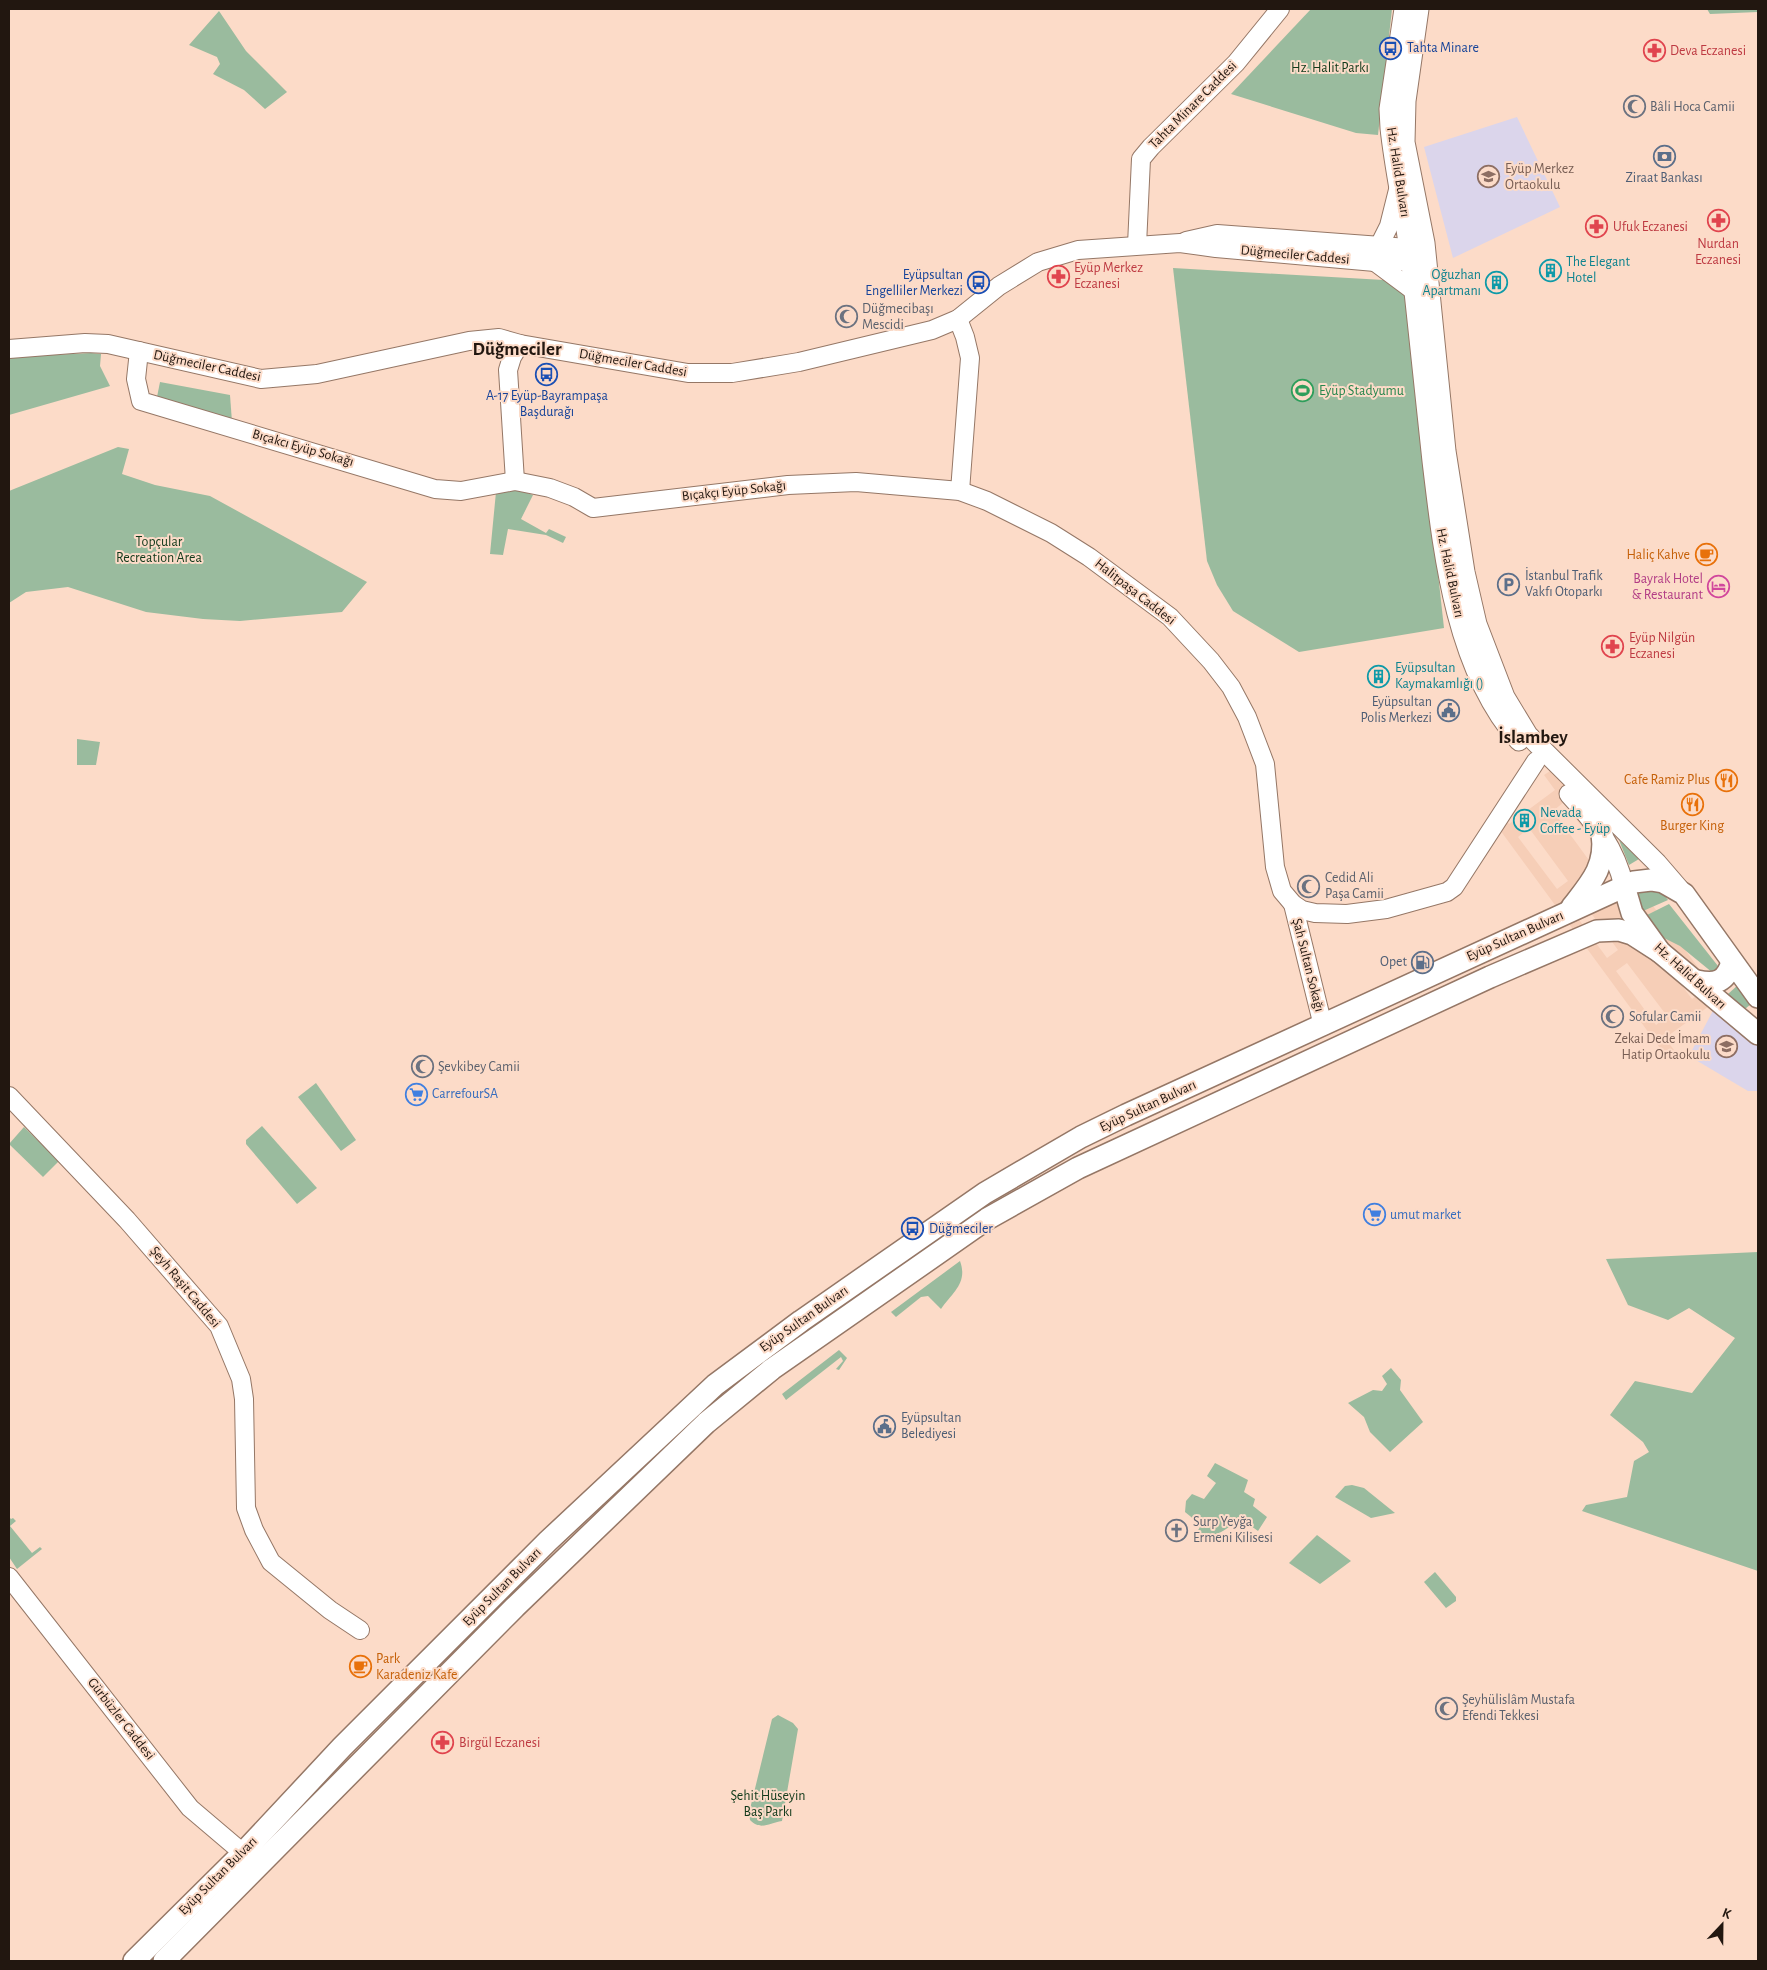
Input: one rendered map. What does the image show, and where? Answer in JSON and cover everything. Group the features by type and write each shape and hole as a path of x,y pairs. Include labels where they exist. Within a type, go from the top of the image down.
{"main road":[{"name":"Hz. Halid Bulvarı","path":"1404,9 1389,109 1391,142 1415,257 1446,451 1450,537"},
{"name":"Hz. Halid Bulvarı","path":"1419,9 1406,102 1405,142 1426,244 1415,257 1414,291 1464,634 1486,692 1514,726 1536,761 1586,812 1602,834 1615,857 1632,913 1660,952 1697,981 1712,997 1758,1034"},
{"name":"Hz. Halid Bulvarı","path":"1514,726 1653,859 1684,894 1758,997"},
{"path":"1568,912 1596,875 1604,853 1602,834"},
{"name":"Eyüp Sultan Bulvarı","path":"164,1961 250,1860 342,1747 548,1541 715,1385 753,1355 984,1193 1081,1137 1624,886 1634,882 1651,880 1663,882 1684,894"},
{"name":"Eyüp Sultan Bulvarı","path":"134,1961 250,1860 692,1436 738,1395 965,1234 1078,1168 1518,964 1597,932 1607,930 1632,934 1660,952"},
{"path":"1506,941 1518,964"},
{"path":"1697,981 1719,982 1727,976 1732,962"},
{"path":"738,1395 735,1388 738,1378 753,1355"}],"street":[{"name":"Tahta Minare Caddesi","path":"1136,245 1141,159 1236,63 1280,9"},
{"path":"1380,244 1389,226 1399,186"},
{"name":"Düğmeciler Caddesi","path":"1180,243 1206,235 1218,234 1380,244 1415,257"},
{"name":"Düğmeciler Caddesi","path":"9,349 85,343 108,344 261,379 317,374 469,342 498,338 520,344 688,373 732,373 761,370 932,330 958,319 999,286 1038,262 1078,250 1180,243 1375,262 1415,257"},
{"path":"1375,262 1414,291"},
{"path":"958,319 970,358 960,491"},
{"path":"515,481 508,370 512,357 520,344"},
{"name":"Bıçakcı Eyüp Sokağı","path":"139,351 136,379 141,401 435,489 461,491 515,481"},
{"name":"Bıçakçı Eyüp Sokağı","path":"515,481 550,488 574,497 593,508 788,485 856,482 960,491"},
{"name":"Halitpaşa Caddesi","path":"960,491 987,501 1030,522 1089,557 1170,618 1211,660 1231,687 1247,717 1265,764 1275,867 1282,891 1293,904"},
{"path":"1293,904 1302,910 1315,913 1365,913 1434,896 1454,887 1536,761"},
{"name":"Şah Sultan Sokağı","path":"1293,904 1323,1026"},
{"name":"Şeyh Raşit Caddesi","path":"9,1096 133,1226 219,1326 241,1378 244,1399 246,1508 254,1530 271,1562 330,1610 360,1630"},
{"name":"Gürbüzler Caddesi","path":"9,1577 190,1808 250,1860"}],"shaded area":[{"name":"Eyüp Merkez Ortaokulu","path":"1517,117 1560,207 1453,258 1424,147"},
{"path":"1553,769 1732,1014 1712,1004 1665,1038 1677,1054 1668,1059 1489,815 1498,809 1509,824 1555,790 1544,775","holes":["1564,802 1602,855 1591,863 1553,811","1529,828 1568,881 1557,889 1518,837","1612,867 1654,924 1642,932 1601,876","1577,894 1618,950 1607,958 1566,902","1664,938 1703,991 1692,999 1652,946","1627,963 1667,1016 1656,1025 1616,971"]},
{"name":"Zekai Dede İmam Hatip Ortaokulu","path":"1716,1005 1758,1038 1758,1091 1748,1091 1689,1056"}],"green space":[{"name":"Hz. Halit Parkı","path":"1311,9 1392,9 1378,135 1356,133 1231,94"},
{"path":"1707,9 1758,9 1758,12 1710,14"},
{"path":"219,11 246,51 287,92 265,109 244,90 213,74 220,64 217,57 189,45"},
{"name":"Eyüp Stadyumu","path":"1173,268 1384,280 1400,289 1408,302 1444,628 1299,652 1233,611 1217,585 1207,561"},
{"path":"101,354 100,366 110,386 9,415 9,357"},
{"path":"160,382 230,395 232,422 157,397"},
{"name":"Topçular Recreation Area","path":"118,447 129,449 122,474 155,485 210,496 367,582 342,612 240,621 203,619 146,612 68,587 26,592 9,603 9,491"},
{"path":"516,489 533,495 521,519 546,533 549,529 566,537 563,543 546,535 508,529 503,555 490,554 496,492"},
{"path":"77,739 100,742 96,765 77,765"},
{"path":"1619,840 1639,859 1629,865"},
{"path":"1642,890 1661,891 1668,900 1643,911 1638,904 1637,895"},
{"path":"1669,904 1718,966 1713,973 1680,946 1658,935 1643,917"},
{"path":"1738,985 1751,1004 1745,1009 1728,994"},
{"path":"316,1083 356,1140 341,1151 298,1097"},
{"path":"262,1126 317,1188 297,1204 246,1144 246,1140"},
{"path":"24,1127 59,1161 43,1177 9,1144"},
{"path":"1758,1252 1758,1571 1582,1511 1586,1505 1627,1497 1634,1461 1649,1452 1643,1442 1610,1415 1635,1381 1692,1393 1735,1338 1689,1308 1668,1320 1628,1305 1606,1259"},
{"path":"960,1261 962,1269 961,1281 941,1309 928,1296 921,1297 896,1317 891,1312"},
{"path":"839,1350 847,1358 839,1370 836,1369 843,1361 841,1357 786,1400 782,1394"},
{"path":"1391,1368 1401,1380 1400,1390 1423,1422 1390,1452 1370,1432 1364,1417 1348,1403 1373,1390 1382,1391 1387,1384 1382,1376"},
{"path":"1215,1463 1248,1480 1244,1492 1255,1499 1253,1506 1267,1517 1258,1531 1240,1518 1225,1530 1215,1534 1196,1534 1201,1525 1185,1512 1186,1501 1192,1494 1204,1499 1216,1483 1207,1476"},
{"path":"1352,1485 1364,1488 1395,1513 1371,1518 1335,1497 1345,1486"},
{"path":"9,1517 16,1521 10,1526 32,1553 40,1547 42,1549 17,1569 9,1557"},
{"path":"1317,1535 1351,1561 1320,1584 1289,1563"},
{"path":"1435,1572 1456,1597 1456,1601 1446,1608 1424,1582"},
{"name":"Şehit Hüseyin Baş Parkı","path":"778,1715 793,1723 798,1729 782,1821 762,1826 750,1820 749,1813 772,1719"}],"place":[{"name":"Tahta Minare","path":"1391,48"},
{"name":"Deva Eczanesi","path":"1654,51"},
{"name":"Bâli Hoca Camii","path":"1634,107"},
{"name":"Ziraat Bankası","path":"1664,156"},
{"name":"Eyüp Merkez Ortaokulu","path":"1489,177"},
{"name":"Nurdan Eczanesi","path":"1718,221"},
{"name":"Ufuk Eczanesi","path":"1597,227"},
{"name":"The Elegant Hotel","path":"1550,270"},
{"name":"Eyüp Merkez Eczanesi","path":"1058,276"},
{"name":"Eyüpsultan Engelliler Merkezi","path":"979,283"},
{"name":"Oğuzhan Apartmanı","path":"1497,283"},
{"name":"Düğmecibaşı Mescidi","path":"846,317"},
{"name":"A-17 Eyüp-Bayrampaşa Başdurağı","path":"547,374"},
{"name":"Eyüp Stadyumu","path":"1303,391"},
{"name":"Haliç Kahve","path":"1706,555"},
{"name":"İstanbul Trafik Vakfı Otoparkı","path":"1509,584"},
{"name":"Bayrak Hotel & Restaurant","path":"1719,587"},
{"name":"Eyüp Nilgün Eczanesi","path":"1613,646"},
{"name":"Eyüpsultan Kaymakamlığı ()","path":"1379,676"},
{"name":"Eyüpsultan Polis Merkezi","path":"1448,710"},
{"name":"Cafe Ramiz Plus","path":"1726,780"},
{"name":"Burger King","path":"1692,804"},
{"name":"Nevada Coffee - Eyüp","path":"1524,821"},
{"name":"Cedid Ali Paşa Camii","path":"1309,886"},
{"name":"Opet","path":"1423,962"},
{"name":"Sofular Camii","path":"1613,1017"},
{"name":"Zekai Dede İmam Hatip Ortaokulu","path":"1726,1047"},
{"name":"Şevkibey Camii","path":"422,1067"},
{"name":"CarrefourSA","path":"416,1094"},
{"name":"umut market","path":"1374,1215"},
{"name":"Düğmeciler","path":"913,1229"},
{"name":"Eyüpsultan Belediyesi","path":"885,1426"},
{"name":"Surp Yeyğa Ermeni Kilisesi","path":"1177,1530"},
{"name":"Park Karadeniz Kafe","path":"360,1667"},
{"name":"Şeyhülislâm Mustafa Efendi Tekkesi","path":"1446,1708"},
{"name":"Birgül Eczanesi","path":"443,1743"}],"district":[{"name":"Düğmeciler","path":"517,349"},
{"name":"İslambey","path":"1533,737"}]}
